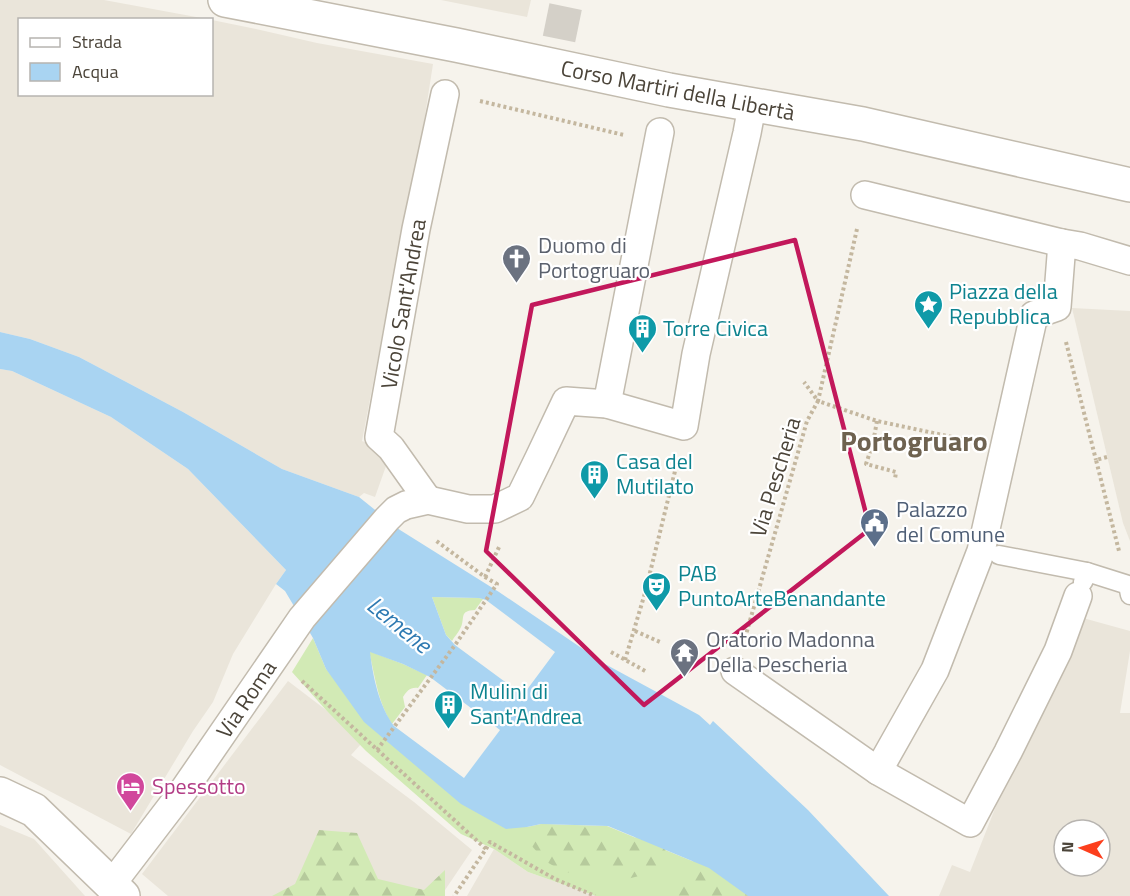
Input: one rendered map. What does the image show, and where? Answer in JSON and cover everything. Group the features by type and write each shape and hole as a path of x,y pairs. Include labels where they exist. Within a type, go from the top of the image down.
{"street":[{"name":"Corso Martiri della Libertà","path":"225,0 555,52 669,90 862,124 1130,185"},
{"name":"Vicolo Sant'Andrea","path":"428,500 392,448 379,437 416,229 445,94"},
{"path":"391,515 406,505 428,500 468,509 495,509 520,497 566,401 607,404 684,426 696,354 752,106"},
{"path":"607,404 660,132"},
{"path":"864,195 1080,246 1130,261"},
{"path":"878,771 935,670 990,553 1005,448 1034,315 1057,307 1062,243"},
{"name":"Via Roma","path":"117,890 302,618 391,515"},
{"path":"735,671 878,771 970,823 1058,651 1082,584"},
{"path":"0,794 34,810 117,890"}],"lane":[{"path":"990,553 1082,584 1128,585 1130,596"}],"path":[{"path":"473,100 633,136"},
{"path":"864,195 818,400 877,421 1005,448"},
{"path":"1057,307 1115,536"},
{"name":"Via Pescheria","path":"735,671 807,421 818,400 804,382"},
{"path":"877,421 866,464 896,472 895,480"},
{"path":"625,660 635,631 684,436 684,426"},
{"path":"1096,460 1107,457"},
{"path":"377,750 497,584 391,515"},
{"path":"485,577 502,541"},
{"path":"635,631 660,642"},
{"path":"611,652 647,672"},
{"path":"276,655 486,849"},
{"path":"454,896 490,842 555,879 595,896"}],"highlighted area":[{"path":"795,240 870,529 644,705 486,551 532,305"}],"shaded area":[{"path":"0,0 104,0 202,18 18,18 18,96 213,96 213,20 317,43 433,64 416,173 402,232 362,441 391,452 375,497 364,493 359,497 282,469 183,412 79,357 30,339 0,332"},
{"path":"441,0 531,0 527,17"},
{"path":"1072,308 1130,311 1130,541 1123,523"},
{"path":"0,369 12,371 111,417 188,469 286,570 233,654 213,702 131,834 0,765"},
{"path":"1083,618 1130,631 1130,651 1120,713 1130,713 1130,896 939,896 952,865 970,872 1024,735"},
{"path":"288,681 326,710 362,743 351,755 414,802 472,850 441,896 168,896 142,874"},
{"path":"0,825 34,839 85,896 0,896"},
{"path":"494,849 528,872 596,896 467,896"}],"green space":[{"path":"432,597 483,599 475,610 465,613 461,627 452,641 446,635"},
{"path":"313,638 326,669 385,739 527,827 541,824 607,826 709,868 748,896 596,896 528,872 494,849 461,834 366,751 292,672"},
{"path":"369,651 427,675 418,688 407,691 404,695 405,707 392,724 380,698"},
{"path":"541,824 582,826 604,835 616,849 648,830 667,842 663,862 643,875 615,882 599,865 566,873 545,861 531,845 534,833"},
{"path":"319,830 357,833 378,879 424,890 445,870 445,896 272,896 295,884"},
{"path":"698,852 770,896 664,896 679,886"}],"water":[{"name":"Lemene","path":"0,332 30,339 79,357 183,412 282,469 359,497 400,530 499,592 605,664 699,715 710,725 713,721 808,810 889,896 748,896 709,868 608,826 541,824 506,829 461,804 364,722 326,669 313,638 285,591 276,584 286,570 188,469 111,417 12,371 0,369","holes":["432,597 486,600 555,652 523,695 455,645 446,635","370,652 430,677 500,730 464,778 394,726 384,710"]}],"tunnel":[{"path":"559,39 567,0"}],"place":[{"name":"Duomo di Portogruaro","path":"517,284"},
{"name":"Piazza della Repubblica","path":"928,330"},
{"name":"Torre Civica","path":"642,354"},
{"name":"Casa del Mutilato","path":"595,500"},
{"name":"Palazzo del Comune","path":"875,548"},
{"name":"PAB PuntoArteBenandante","path":"657,612"},
{"name":"Oratorio Madonna Della Pescheria","path":"685,678"},
{"name":"Mulini di Sant'Andrea","path":"449,730"},
{"name":"Spessotto","path":"131,812"}],"district":[{"name":"Portogruaro","path":"914,441"}]}
